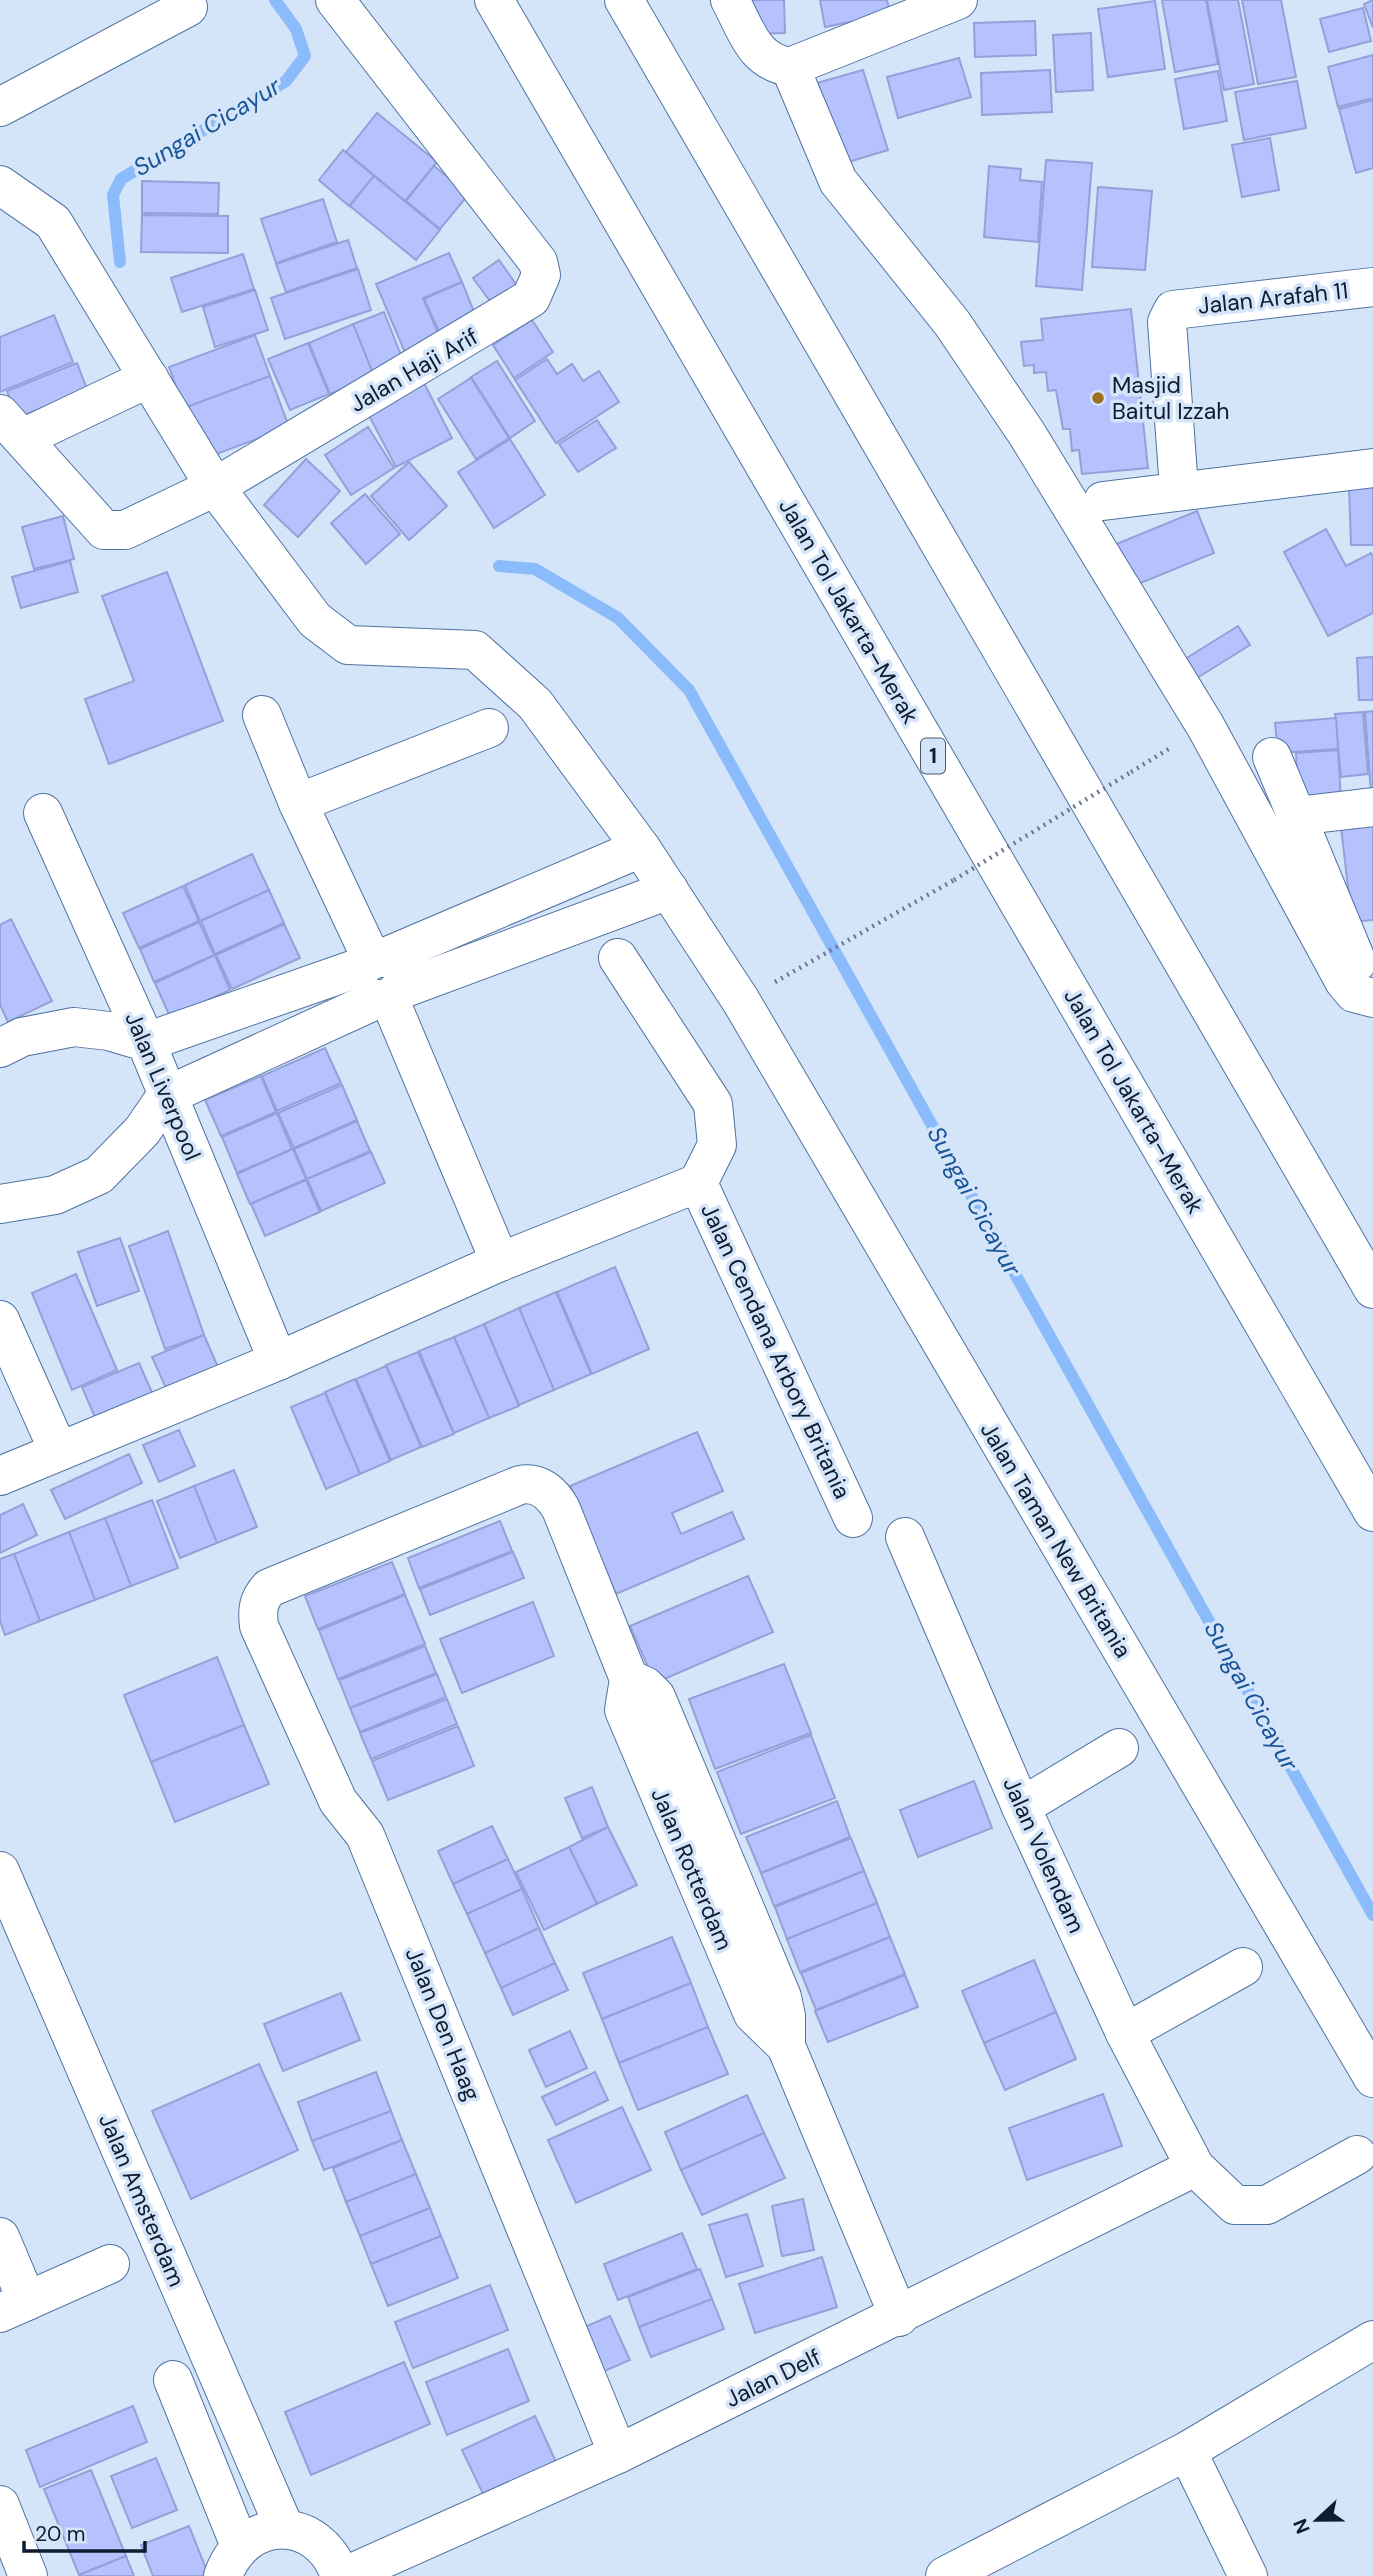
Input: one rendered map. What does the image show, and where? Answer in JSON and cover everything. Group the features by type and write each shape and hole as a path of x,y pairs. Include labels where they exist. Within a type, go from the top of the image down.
{"main road":[{"name":"Jalan Haji Arif","path":"11,426 109,532 125,530 215,487 531,298 541,275 538,262 335,0"},
{"name":"Jalan Tol Jakarta–Merak","path":"494,0 1373,1511"},
{"path":"624,0 1373,1289"},
{"path":"736,5 762,58 790,67 958,0"},
{"path":"0,107 188,7"},
{"path":"790,67 838,181 952,323 1027,434 1206,727 1343,981 1354,993 1373,995 1272,757"},
{"name":"Jalan Taman New Britania","path":"0,185 53,222 215,487 315,620 348,645 475,650 535,704 641,848 741,1001 1373,2078"},
{"name":"Jalan Arafah 11","path":"1179,489 1167,322 1173,310 1373,287"},
{"path":"11,426 149,378"},
{"path":"1104,501 1179,489 1373,468"},
{"path":"262,715 298,803 380,978 500,1262"},
{"path":"298,803 489,728"},
{"path":"1296,816 1373,807"},
{"name":"Jalan Liverpool","path":"43,813 146,1042 166,1096 278,1361"},
{"path":"0,1204 55,1195 99,1175 142,1131 166,1096 380,978 641,848"},
{"path":"0,1048 22,1037 74,1027 109,1031 146,1042 380,978 669,890"},
{"path":"0,1476 278,1361 500,1262 698,1183 717,1145 713,1104 618,958"},
{"name":"Jalan Cendana Arbory Britania","path":"698,1183 853,1518"},
{"path":"0,1320 58,1450"},
{"name":"Jalan Den Haag","path":"545,1489 534,1483 520,1485 268,1588 259,1602 260,1626 338,1801 365,1835 618,2454"},
{"name":"Jalan Rotterdam","path":"545,1489 561,1509 629,1679 624,1710 742,1988 758,2022 786,2046 899,2317"},
{"name":"Jalan Volendam","path":"905,1537 1021,1807 1125,2033 1195,2167 1235,2205 1267,2205 1357,2155"},
{"path":"1021,1807 1119,1748"},
{"name":"Jalan Amsterdam","path":"0,1871 285,2529"},
{"path":"1125,2033 1243,1967"},
{"name":"Jalan Delf","path":"343,2576 618,2454 899,2317 1195,2167"},
{"path":"0,2237 14,2307 110,2264"},
{"path":"945,2576 1187,2451 1373,2340"},
{"path":"173,2380 232,2561 268,2530 285,2529 298,2531 321,2544 343,2576"},
{"path":"1187,2451 1248,2576"},
{"path":"0,2505 28,2576"}],"path":[{"path":"741,1001 954,880 1206,727"}],"building":[{"path":"749,0 784,0 785,33 750,34"},
{"path":"820,0 887,0 892,23 852,32 850,22 825,27"},
{"path":"1162,0 1206,0 1218,64 1175,72"},
{"path":"1207,0 1238,0 1254,84 1224,90"},
{"path":"1242,0 1281,0 1296,77 1258,84"},
{"path":"1373,0 1373,28 1364,4"},
{"path":"1155,1 1165,69 1108,77 1098,9"},
{"path":"1363,8 1371,41 1329,52 1320,19"},
{"path":"1035,21 1036,55 975,57 974,23"},
{"path":"1091,33 1093,90 1056,92 1053,35"},
{"path":"1373,55 1373,98 1338,107 1328,67"},
{"path":"959,58 971,97 898,118 887,77"},
{"path":"863,70 888,150 835,166 810,85"},
{"path":"1050,70 1052,112 982,115 981,73"},
{"path":"1218,71 1227,121 1184,129 1175,79"},
{"path":"1297,81 1306,128 1244,140 1235,92"},
{"path":"1373,100 1373,168 1356,173 1339,109"},
{"path":"377,113 437,162 405,201 346,152"},
{"path":"1270,138 1279,190 1242,197 1232,145"},
{"path":"343,150 374,176 349,206 319,180"},
{"path":"1046,160 1092,163 1082,290 1036,286"},
{"path":"434,166 469,194 440,229 406,201"},
{"path":"989,166 1021,169 1020,180 1042,182 1038,242 984,237"},
{"path":"374,176 440,230 416,260 350,206"},
{"path":"142,181 219,183 218,214 142,213"},
{"path":"1098,187 1152,191 1145,270 1092,267"},
{"path":"323,199 337,242 276,263 261,219"},
{"path":"142,215 228,216 228,253 141,252"},
{"path":"348,240 357,268 286,292 276,264"},
{"path":"449,253 462,282 423,298 441,340 406,355 376,284"},
{"path":"243,254 254,289 182,312 171,278"},
{"path":"499,260 518,287 493,305 473,278"},
{"path":"358,269 371,310 285,339 271,298"},
{"path":"462,282 479,324 443,340 424,299"},
{"path":"255,290 268,330 215,347 203,307"},
{"name":"Masjid Baitul Izzah","path":"1131,309 1148,468 1082,474 1079,450 1072,451 1070,429 1063,429 1056,390 1048,391 1046,372 1034,373 1034,365 1024,366 1021,342 1043,340 1041,319"},
{"path":"384,312 404,363 374,376 353,324"},
{"path":"54,315 73,362 0,392 0,337"},
{"path":"532,320 553,352 514,378 493,345"},
{"path":"353,324 374,376 330,394 309,343"},
{"path":"255,335 270,376 184,408 169,367"},
{"path":"308,343 329,394 290,410 268,359"},
{"path":"547,359 557,374 572,364 583,381 599,371 619,402 556,443 515,380"},
{"path":"497,361 535,421 510,438 471,377"},
{"path":"77,363 87,389 17,418 7,391"},
{"path":"270,376 289,427 203,459 184,408"},
{"path":"471,378 509,438 476,459 438,399"},
{"path":"422,379 452,438 396,467 365,408"},
{"path":"597,420 616,448 578,472 559,444"},
{"path":"368,427 394,468 351,495 325,455"},
{"path":"510,439 545,495 494,528 458,472"},
{"path":"306,459 340,491 298,537 264,505"},
{"path":"409,462 447,506 409,540 371,496"},
{"path":"1373,486 1373,545 1351,545 1349,487"},
{"path":"365,494 400,534 366,564 331,523"},
{"path":"1197,511 1214,553 1126,589 1109,547"},
{"path":"63,516 74,559 34,569 22,527"},
{"path":"1326,529 1346,566 1371,553 1373,557 1373,613 1328,636 1284,552"},
{"path":"70,561 78,592 21,608 12,577"},
{"path":"167,572 223,721 109,764 85,699 134,681 102,596"},
{"path":"1238,626 1250,645 1197,678 1185,659"},
{"path":"1373,657 1373,700 1359,700 1357,658"},
{"path":"1373,711 1373,793 1371,793 1365,712"},
{"path":"1363,712 1368,774 1341,777 1335,714"},
{"path":"1336,718 1338,749 1278,753 1275,723"},
{"path":"1338,750 1341,800 1299,803 1296,753"},
{"path":"1373,823 1373,920 1352,922 1341,827"},
{"path":"252,854 269,890 200,921 185,885"},
{"path":"183,886 199,921 139,948 123,913"},
{"path":"269,890 284,923 215,954 201,921"},
{"path":"11,919 52,1001 8,1022 0,1005 0,925"},
{"path":"199,922 214,955 154,982 140,949"},
{"path":"284,924 300,958 232,989 216,955"},
{"path":"215,955 230,990 170,1017 155,983"},
{"path":"325,1048 341,1083 277,1111 262,1076"},
{"path":"261,1076 276,1112 221,1136 205,1100"},
{"path":"342,1085 357,1120 294,1148 278,1113"},
{"path":"277,1113 292,1149 237,1173 222,1137"},
{"path":"357,1121 370,1151 307,1179 294,1149"},
{"path":"293,1149 306,1179 250,1204 237,1174"},
{"path":"371,1152 385,1183 321,1211 307,1179"},
{"path":"306,1180 320,1212 265,1236 251,1204"},
{"path":"168,1231 204,1335 165,1349 129,1246"},
{"path":"120,1238 139,1291 97,1306 78,1252"},
{"path":"615,1267 649,1349 592,1374 557,1292"},
{"path":"76,1274 117,1370 72,1390 32,1293"},
{"path":"556,1292 591,1374 554,1390 519,1308"},
{"path":"519,1308 554,1390 519,1405 484,1324"},
{"path":"484,1324 519,1406 489,1418 454,1337"},
{"path":"204,1335 221,1374 170,1397 152,1357"},
{"path":"454,1337 489,1418 454,1433 419,1351"},
{"path":"418,1352 454,1434 422,1447 386,1365"},
{"path":"139,1363 157,1404 100,1429 82,1387"},
{"path":"386,1366 421,1447 391,1460 356,1379"},
{"path":"355,1379 390,1461 360,1474 325,1392"},
{"path":"325,1393 360,1474 326,1489 291,1407"},
{"path":"179,1430 195,1466 159,1482 143,1445"},
{"path":"697,1432 723,1491 672,1513 681,1534 732,1512 744,1539 616,1594 570,1486"},
{"path":"129,1454 142,1483 65,1519 51,1490"},
{"path":"234,1470 257,1527 217,1543 194,1486"},
{"path":"194,1486 217,1543 180,1558 157,1501"},
{"path":"152,1500 178,1568 131,1586 105,1518"},
{"path":"23,1504 37,1535 0,1553 0,1515"},
{"path":"105,1518 131,1586 95,1600 69,1532"},
{"path":"500,1521 512,1551 419,1588 408,1558"},
{"path":"69,1532 95,1600 40,1621 14,1554"},
{"path":"513,1552 524,1578 430,1615 420,1589"},
{"path":"14,1554 40,1621 5,1635 0,1621 0,1559"},
{"path":"392,1562 405,1594 318,1629 305,1596"},
{"path":"748,1576 773,1632 655,1683 630,1626"},
{"path":"405,1595 425,1644 338,1679 319,1630"},
{"path":"533,1602 554,1656 462,1693 440,1639"},
{"path":"425,1646 436,1673 350,1708 339,1680"},
{"path":"217,1657 244,1725 151,1762 124,1695"},
{"path":"784,1664 811,1733 715,1769 689,1699"},
{"path":"437,1674 446,1697 360,1732 350,1708"},
{"path":"447,1699 457,1724 371,1759 360,1733"},
{"path":"244,1725 269,1784 175,1822 151,1762"},
{"path":"458,1726 474,1766 388,1800 372,1761"},
{"path":"811,1735 835,1798 741,1834 717,1772"},
{"path":"974,1781 992,1828 918,1857 900,1810"},
{"path":"592,1787 608,1827 582,1838 565,1798"},
{"path":"837,1801 850,1837 761,1873 746,1837"},
{"path":"492,1826 508,1859 453,1884 438,1851"},
{"path":"608,1827 637,1885 597,1904 569,1847"},
{"path":"851,1838 864,1871 774,1906 761,1873"},
{"path":"569,1847 597,1904 544,1930 516,1872"},
{"path":"508,1859 522,1889 467,1914 453,1884"},
{"path":"864,1871 877,1903 787,1939 775,1907"},
{"path":"522,1889 539,1928 485,1953 467,1914"},
{"path":"877,1903 890,1937 800,1972 787,1939"},
{"path":"539,1928 555,1963 501,1988 485,1953"},
{"path":"672,1937 691,1983 602,2019 583,1973"},
{"path":"890,1937 905,1974 816,2010 801,1973"},
{"path":"1034,1960 1056,2012 984,2043 962,1991"},
{"path":"555,1963 568,1990 513,2015 501,1988"},
{"path":"905,1975 918,2007 828,2042 815,2011"},
{"path":"691,1983 708,2027 619,2063 602,2019"},
{"path":"341,1993 360,2040 283,2071 264,2024"},
{"path":"1056,2012 1076,2059 1005,2090 984,2043"},
{"path":"708,2027 728,2074 638,2110 619,2063"},
{"path":"570,2031 587,2068 546,2087 529,2050"},
{"path":"259,2064 298,2150 191,2199 152,2111"},
{"path":"376,2072 391,2111 312,2141 298,2102"},
{"path":"595,2072 608,2100 556,2125 542,2097"},
{"path":"1103,2094 1122,2146 1027,2180 1009,2128"},
{"path":"747,2095 764,2133 681,2170 665,2132"},
{"path":"622,2107 651,2170 576,2203 548,2140"},
{"path":"391,2111 402,2140 324,2170 312,2141"},
{"path":"764,2133 785,2178 702,2215 681,2170"},
{"path":"402,2140 416,2174 346,2202 333,2168"},
{"path":"416,2174 430,2208 360,2236 346,2202"},
{"path":"803,2199 814,2250 782,2256 772,2206"},
{"path":"430,2208 441,2236 371,2264 360,2236"},
{"path":"747,2214 763,2266 726,2277 709,2225"},
{"path":"682,2233 697,2269 618,2300 604,2264"},
{"path":"441,2236 458,2278 388,2306 371,2264"},
{"path":"822,2257 837,2307 755,2333 739,2284"},
{"path":"700,2269 712,2299 639,2327 628,2297"},
{"path":"490,2285 508,2330 413,2368 395,2322"},
{"path":"712,2299 724,2329 651,2357 639,2327"},
{"path":"610,2316 630,2360 600,2373 580,2329"},
{"path":"508,2349 529,2401 447,2435 426,2382"},
{"path":"404,2362 430,2424 311,2475 285,2412"},
{"path":"133,2406 147,2442 40,2487 26,2450"},
{"path":"535,2416 557,2464 485,2498 462,2450"},
{"path":"156,2458 177,2510 132,2528 111,2476"},
{"path":"91,2470 126,2556 79,2575 44,2489"},
{"path":"189,2526 209,2576 153,2576 141,2545"},
{"path":"126,2556 134,2576 79,2576 79,2575"}],"waterway":[{"name":"Sungai Cicayur","path":"120,262 113,195 121,179 286,81 305,56 296,29 275,0"},
{"name":"Sungai Cicayur","path":"499,566 535,569 618,618 689,690 1373,1915"}],"place":[{"name":"Masjid Baitul Izzah","path":"1098,398"}]}
